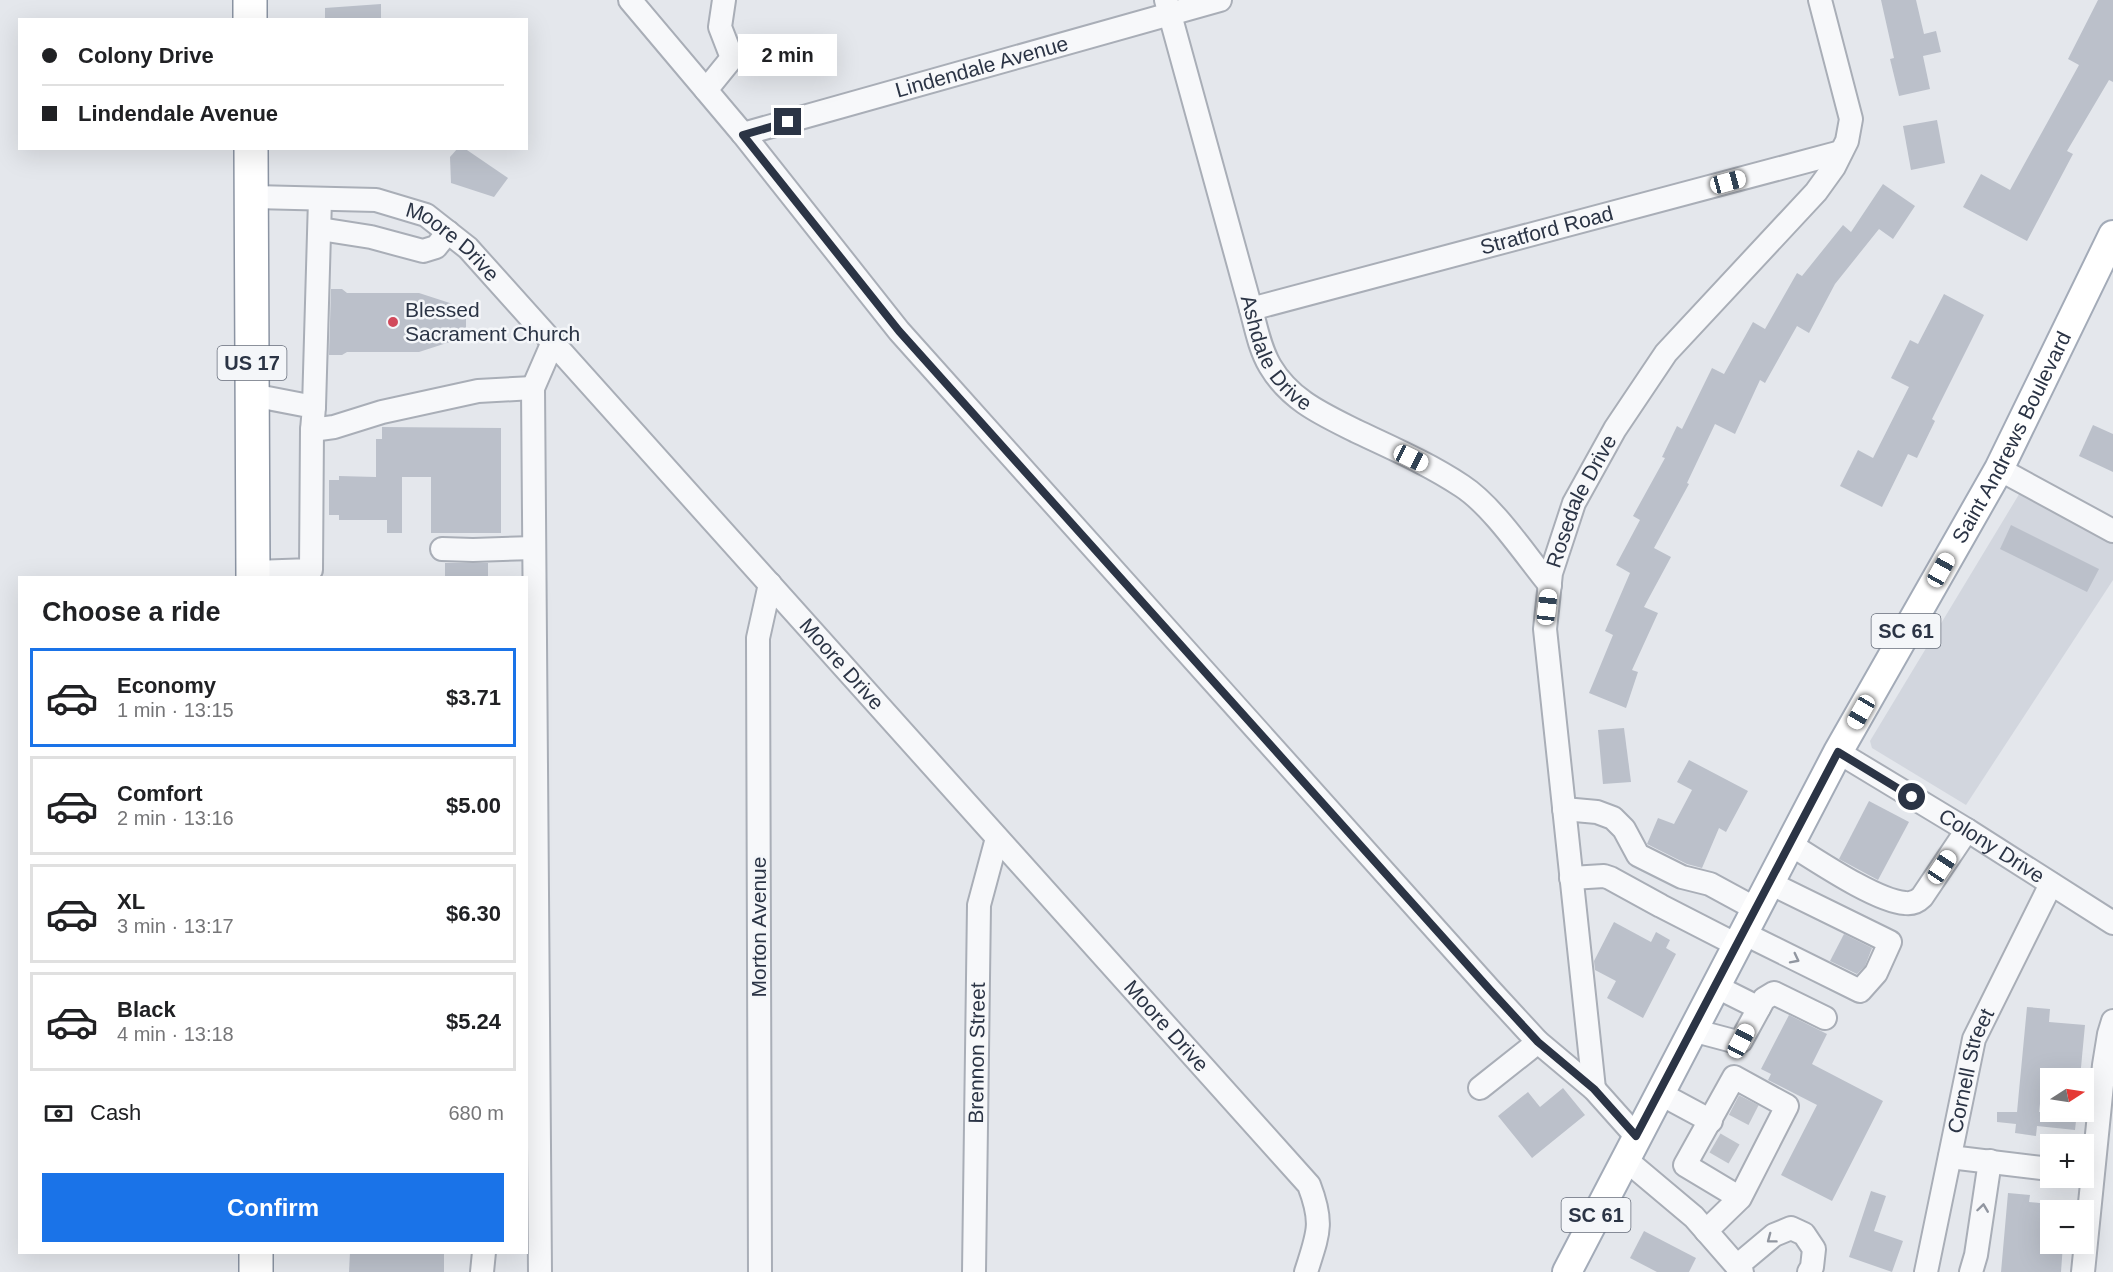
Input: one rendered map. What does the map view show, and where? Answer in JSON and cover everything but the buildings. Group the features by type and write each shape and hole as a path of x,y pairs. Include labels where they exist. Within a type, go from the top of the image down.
{"highway":[{"path":"250,0 250,18"},
{"name":"US 17","path":"251,150 253,575"},
{"path":"256,1254 256,1272"}],"main road":[{"name":"Saint Andrews Boulevard","path":"1567,1272 1838,752 1999,469 2113,234"}],"street":[{"path":"630,0 743,135 899,331 1538,1042 1594,1089 1630,1148 1739,1269 1774,1235 1791,1228 1804,1234 1814,1249 1812,1267 1809,1272"},
{"path":"706,90 732,58 720,27 724,0"},
{"name":"Lindendale Avenue","path":"743,135 1168,7 1220,0"},
{"name":"Rosedale Drive","path":"1594,1089 1545,628 1551,573 1574,503 1615,429 1666,352 1816,192 1834,167 1847,141 1851,119 1820,0"},
{"name":"Ashdale Drive","path":"1168,7 1261,345 1269,364 1281,381 1309,408 1464,486 1486,505 1550,585"},
{"name":"Stratford Road","path":"1251,309 1841,152"},
{"name":"Moore Drive","path":"251,197 376,200 426,215 468,248 1309,1185 1317,1206 1319,1231 1306,1272"},
{"path":"253,575 311,570 312,430 320,199"},
{"path":"320,229 371,237 423,251 436,247 448,232"},
{"path":"540,1272 533,1220 533,388 553,342"},
{"path":"312,430 334,427 382,412 478,391 533,388"},
{"path":"252,396 314,407"},
{"path":"1999,469 2113,531"},
{"path":"442,549 534,548"},
{"name":"Morton Avenue","path":"760,1272 758,638 770,584"},
{"name":"Colony Drive","path":"1838,752 1967,830 2113,923"},
{"path":"1564,809 1597,812 1613,818 1624,829 1638,855 1682,877 1710,884 1745,929"},
{"path":"1790,844 1834,872 1874,893 1908,904 1917,902 1922,897 1967,830"},
{"name":"Brennon Street","path":"974,1272 979,905 997,838"},
{"path":"1571,878 1604,876 1661,906 1745,929 1860,991 1876,973 1890,942 1770,883"},
{"name":"Cornell Street","path":"1926,1272 1974,1039 2051,885"},
{"path":"1715,986 1759,1008"},
{"path":"1692,1030 1737,1042 1741,1041 1764,999 1774,993 1825,1018"},
{"path":"2083,1272 2104,1065 2113,1021"},
{"path":"1480,1088 1538,1042"},
{"path":"1706,1231 1740,1198 1748,1163 1770,1123 1787,1106 1734,1077 1728,1102 1685,1165 1740,1198"},
{"path":"1659,1093 1709,1133"},
{"path":"1950,1157 2040,1168"},
{"path":"1974,1263 1990,1161"},
{"path":"482,1272 484,1254"}],"shaded area":[{"path":"2021,491 2113,539 2113,580 1966,805 1872,748 1870,741"}],"tunnel":[{"path":"1734,1105 1763,1120"},
{"path":"1715,1143 1741,1158"}],"place":[{"name":"Blessed Sacrament Church","path":"393,322"}],"route":[{"path":"788,122 743,135 899,331 1491,991 1538,1042 1594,1089 1636,1136 1838,752 1912,797"}]}
